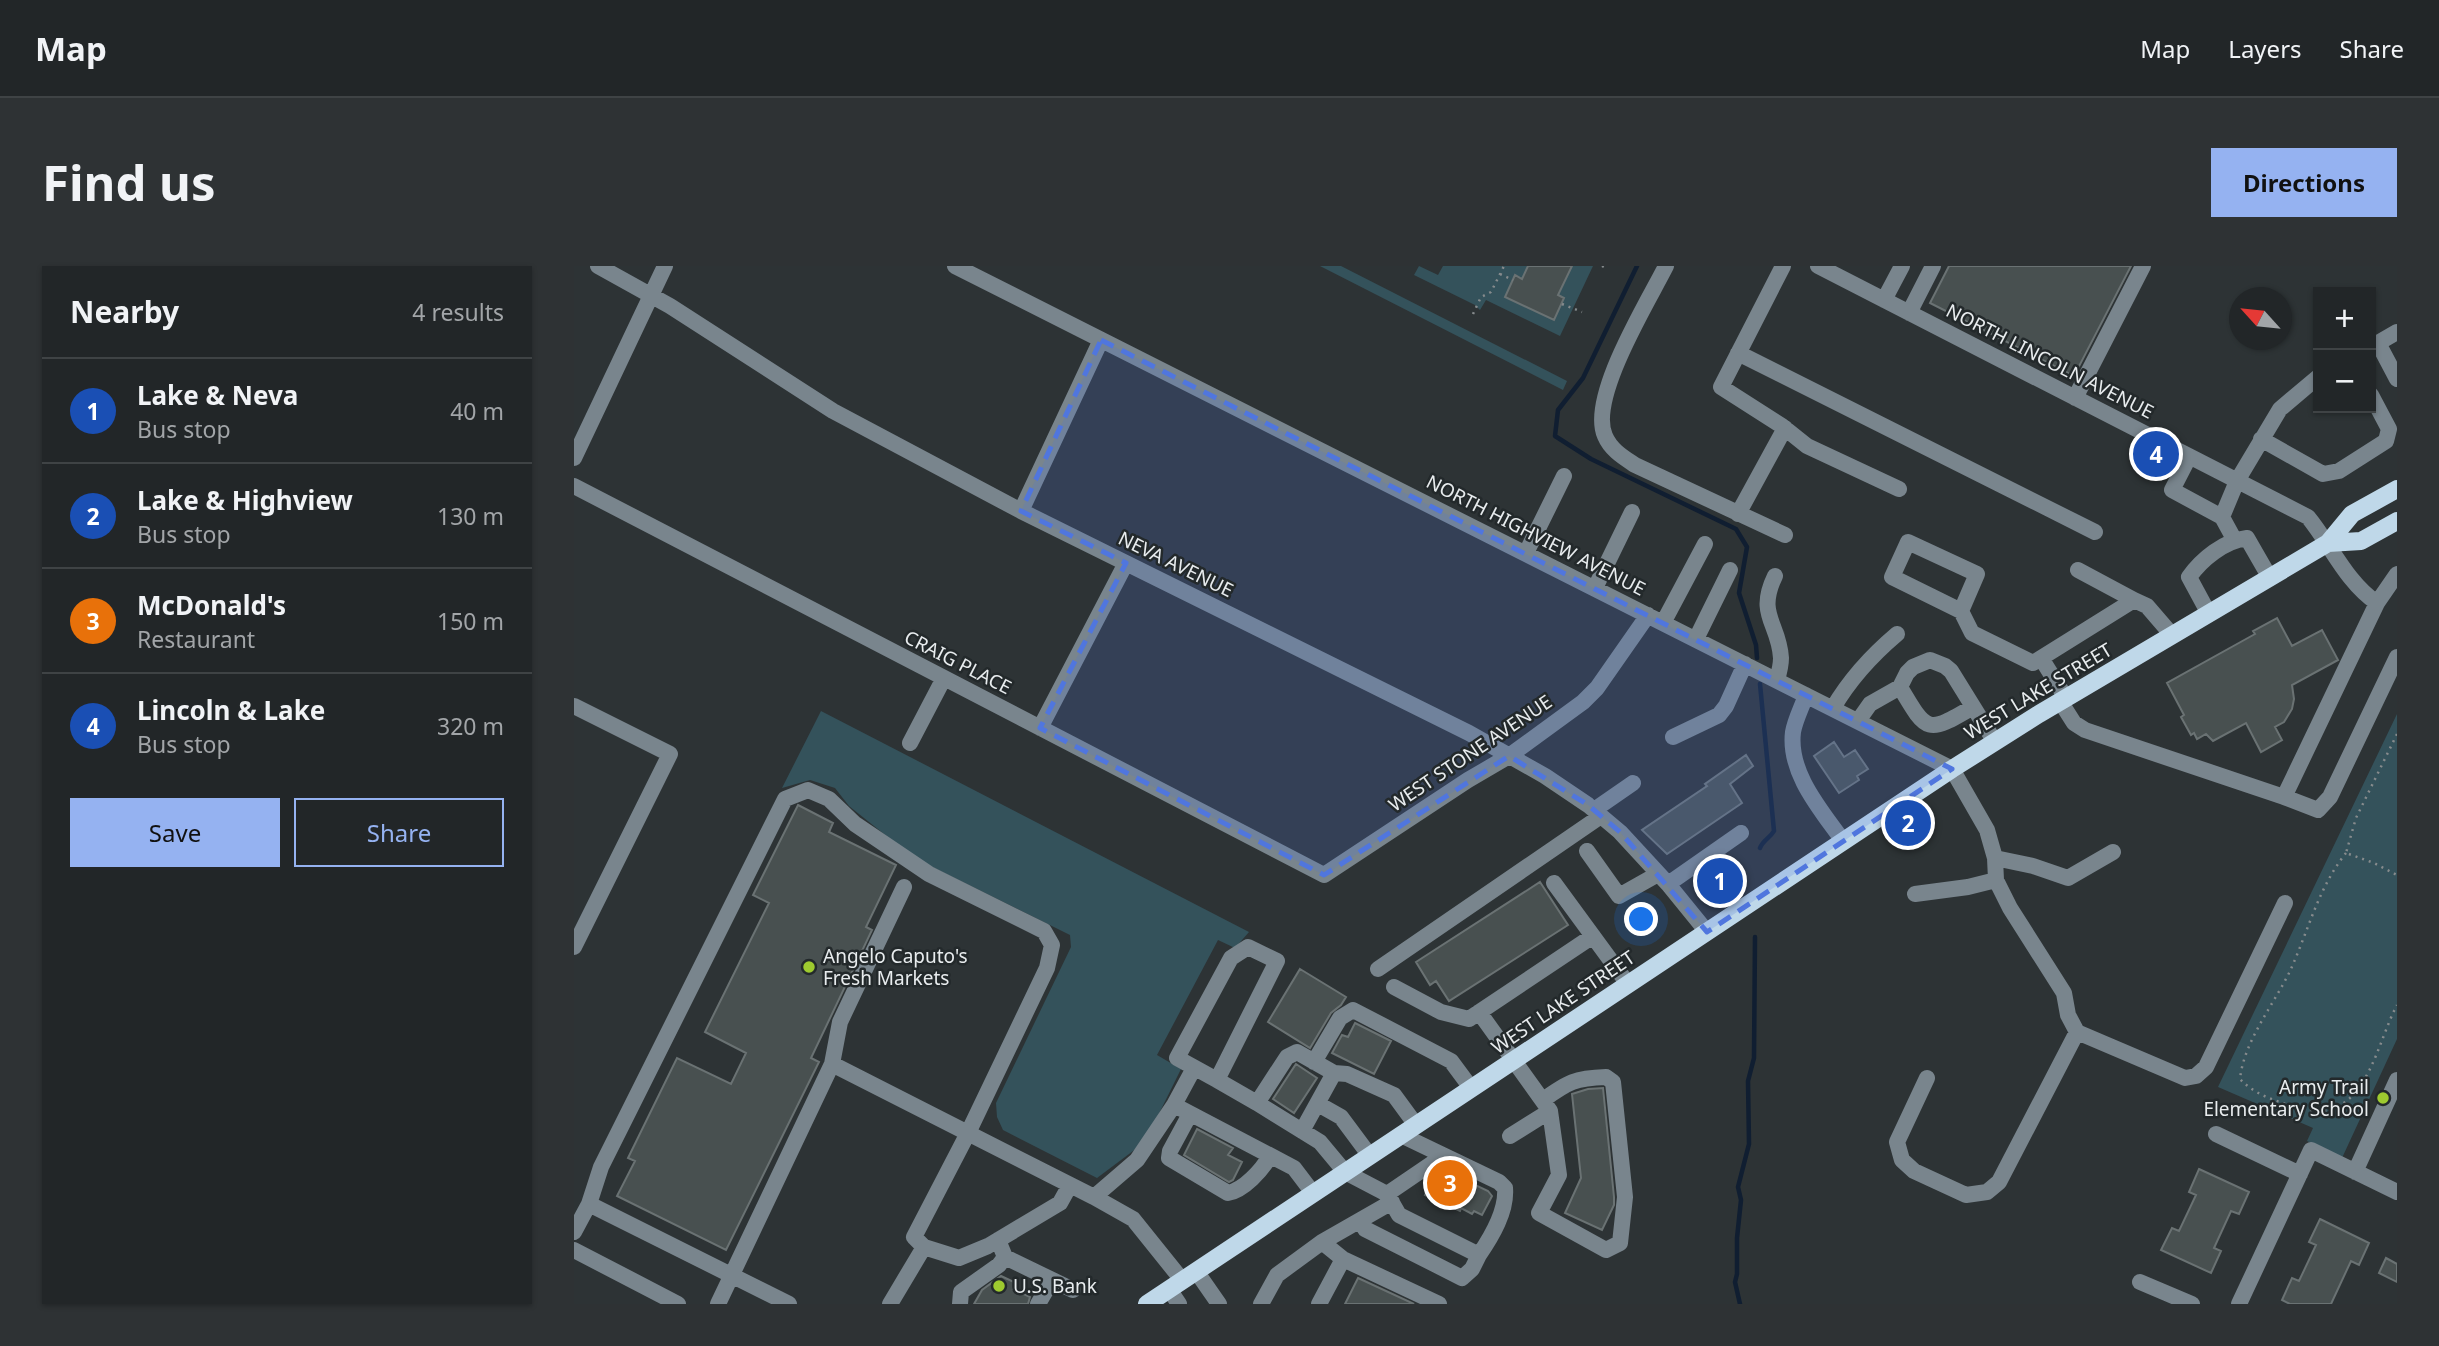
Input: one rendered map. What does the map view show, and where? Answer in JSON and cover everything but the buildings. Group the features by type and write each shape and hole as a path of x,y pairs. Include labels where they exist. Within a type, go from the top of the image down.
{"main road":[{"name":"WEST LAKE STREET","path":"1147,1304 1181,1286 1345,1172 1952,769 2328,543 2353,514 2397,489"},
{"name":"WEST LAKE STREET","path":"2328,543 2361,541 2397,521"}],"street":[{"name":"NEVA AVENUE","path":"598,266 652,295 833,411 1021,511 1469,733 1545,776 1620,832 1707,932"},
{"path":"574,458 665,266"},
{"name":"NORTH HIGHVIEW AVENUE","path":"955,266 1952,769"},
{"path":"1666,266 1613,370 1601,412 1604,434 1614,451 1635,466 1785,535"},
{"path":"1783,266 1721,387 1785,428 1807,446 1899,489"},
{"name":"NORTH LINCOLN AVENUE","path":"1818,266 2308,517 2354,584 2377,604"},
{"path":"1884,300 1902,266"},
{"path":"1909,313 1933,266"},
{"path":"2075,398 2143,266"},
{"path":"2376,344 2397,332"},
{"path":"1021,511 1101,340"},
{"path":"2376,346 2395,372"},
{"path":"1738,353 2095,532"},
{"path":"2222,517 2237,481 2280,409 2313,381"},
{"path":"2261,439 2323,474 2339,471 2386,441 2389,429 2376,404"},
{"path":"1738,514 1785,428"},
{"path":"2189,457 2172,490 2222,517 2234,539"},
{"path":"1526,554 1564,476"},
{"name":"CRAIG PLACE","path":"574,486 1324,875"},
{"path":"1595,588 1632,512"},
{"path":"2209,614 2189,578 2198,564 2234,539 2247,538 2270,578"},
{"path":"1961,611 1977,574 1908,542 1892,577 1961,611 1972,633 2033,663 2134,600"},
{"path":"1663,623 1705,544"},
{"path":"1040,728 1126,563"},
{"path":"1696,639 1730,570"},
{"path":"2078,570 2147,606 2172,635"},
{"path":"2284,797 2377,604 2397,574"},
{"path":"1775,576 1767,593 1768,608 1781,657 1777,680"},
{"name":"WEST STONE AVENUE","path":"1324,875 1509,756 1583,702 1597,688 1648,615"},
{"path":"1833,708 1844,689 1873,654 1898,634"},
{"path":"2041,658 2074,723 2085,730 2319,810 2330,797 2397,657"},
{"path":"1858,721 1870,704 1900,687 1913,667 1923,662 1937,662 1951,671 1995,742"},
{"path":"1673,737 1718,715 1726,706 1745,664"},
{"path":"911,743 944,678"},
{"path":"1900,687 1916,715 1926,724 1941,726 1973,707"},
{"path":"1806,695 1793,732 1796,764 1810,794 1843,841"},
{"path":"574,706 670,754 574,947"},
{"path":"1952,769 1987,830 1995,858 1996,880 2010,908 2064,993 2068,1015 2077,1032 2185,1078 2196,1076 2206,1067 2286,903"},
{"path":"1378,969 1598,813 1633,783"},
{"path":"574,1232 589,1204 601,1167 785,799 808,790 829,799 855,824 929,874 1044,931 1052,945 1047,968 968,1133 914,1237 924,1247 959,1258 998,1240 1060,1203 1070,1185"},
{"path":"1587,851 1619,896 1663,879 1741,832"},
{"path":"1995,858 2033,866 2068,878 2113,852"},
{"path":"1915,894 1968,887 1996,880"},
{"path":"1554,883 1628,984"},
{"path":"718,1304 832,1063 840,1022 904,887"},
{"path":"1394,987 1441,1012 1469,1019 1593,936"},
{"path":"1217,1080 1277,961 1248,947 1231,958 1177,1058 1302,1130 1320,1142 1345,1172 1479,1255"},
{"path":"1314,1062 1340,1018 1353,1010 1451,1061 1471,1088"},
{"path":"1479,1012 1546,1105 1559,1175 1539,1213 1606,1250 1620,1243 1625,1197 1613,1082 1606,1077 1581,1078 1564,1085 1546,1105 1510,1136"},
{"path":"1927,1078 1898,1142 1902,1160 1914,1171 1966,1195 1987,1192 1999,1182 2077,1032"},
{"path":"1257,1103 1287,1057 1297,1052 1334,1073 1346,1074 1394,1095 1408,1130 1440,1155 1499,1182 1505,1188 1506,1202 1488,1243 1472,1269 1462,1278 1365,1229 1361,1220"},
{"path":"832,1063 1133,1219 1181,1286 1219,1304"},
{"path":"1094,1197 1137,1160 1174,1105 1194,1068"},
{"path":"1302,1130 1334,1073"},
{"path":"2355,1171 2397,1080"},
{"path":"1318,1104 1341,1117 1370,1156"},
{"path":"1174,1105 1294,1168 1313,1194"},
{"path":"1190,1114 1170,1151 1169,1158 1228,1193 1236,1191 1265,1166 1270,1156"},
{"path":"2216,1134 2300,1174"},
{"path":"2239,1304 2311,1150 2397,1192"},
{"path":"1393,1203 1394,1187 1434,1162 1440,1155"},
{"path":"1261,1304 1277,1275 1322,1242 1393,1203"},
{"path":"589,1204 789,1304"},
{"path":"998,1240 1005,1257 1073,1290"},
{"path":"1322,1242 1342,1259 1439,1304"},
{"path":"890,1304 924,1247"},
{"path":"574,1250 678,1304"},
{"path":"960,1304 961,1292 999,1265 1005,1257"},
{"path":"1319,1304 1342,1259"},
{"path":"1038,1304 1052,1280"},
{"path":"2140,1282 2192,1304"}],"path":[{"path":"1473,314 1481,297 1491,292 1504,266"},
{"path":"1500,274 1513,280"},
{"path":"1562,304 1581,312"},
{"path":"2397,733 2356,818 2346,853 2333,869 2281,990 2242,1061 2240,1079 2249,1089 2278,1102 2312,1111 2328,1110 2345,1104 2363,1084 2397,1005"},
{"path":"2346,853 2397,875"}],"highlighted area":[{"path":"1101,340 1952,769 1707,932 1620,832 1588,805 1509,756 1324,875 1040,728 1126,563 1021,511"}],"shaded area":[{"path":"1320,266 1341,266 1567,381 1563,390"},
{"path":"1419,266 1438,275 1443,266 1528,266 1522,279 1516,275 1554,320 1564,298 1558,295 1572,266 1593,266 1560,336 1486,300 1480,310 1414,275"},
{"path":"821,711 1249,932 1235,948 1218,940 1157,1055 1181,1069 1145,1142 1097,1178 1003,1130 997,1117 996,1103 1071,947 1070,935 914,858 849,806 835,788 810,780 782,788"},
{"path":"2397,714 2397,1039 2342,1158 2307,1141 2313,1128 2218,1087"}],"waterway":[{"path":"1637,266 1583,378 1558,410 1555,436 1591,459 1736,529 1747,547 1739,593 1756,645 1757,658"},
{"path":"1760,684 1774,831 1760,848"},
{"path":"1740,1304 1735,1282 1741,1200 1738,1187 1749,1144 1748,1081 1754,1058 1755,937"}],"place":[{"name":"Lincoln & Lake","path":"2156,454"},
{"name":"Lake & Highview","path":"1908,823"},
{"name":"Lake & Neva","path":"1720,881"},
{"name":"Angelo Caputo's Fresh Markets","path":"809,967"},
{"name":"Army Trail Elementary School","path":"2383,1098"},
{"name":"McDonald's","path":"1450,1183"},
{"name":"U.S. Bank","path":"999,1286"}]}
